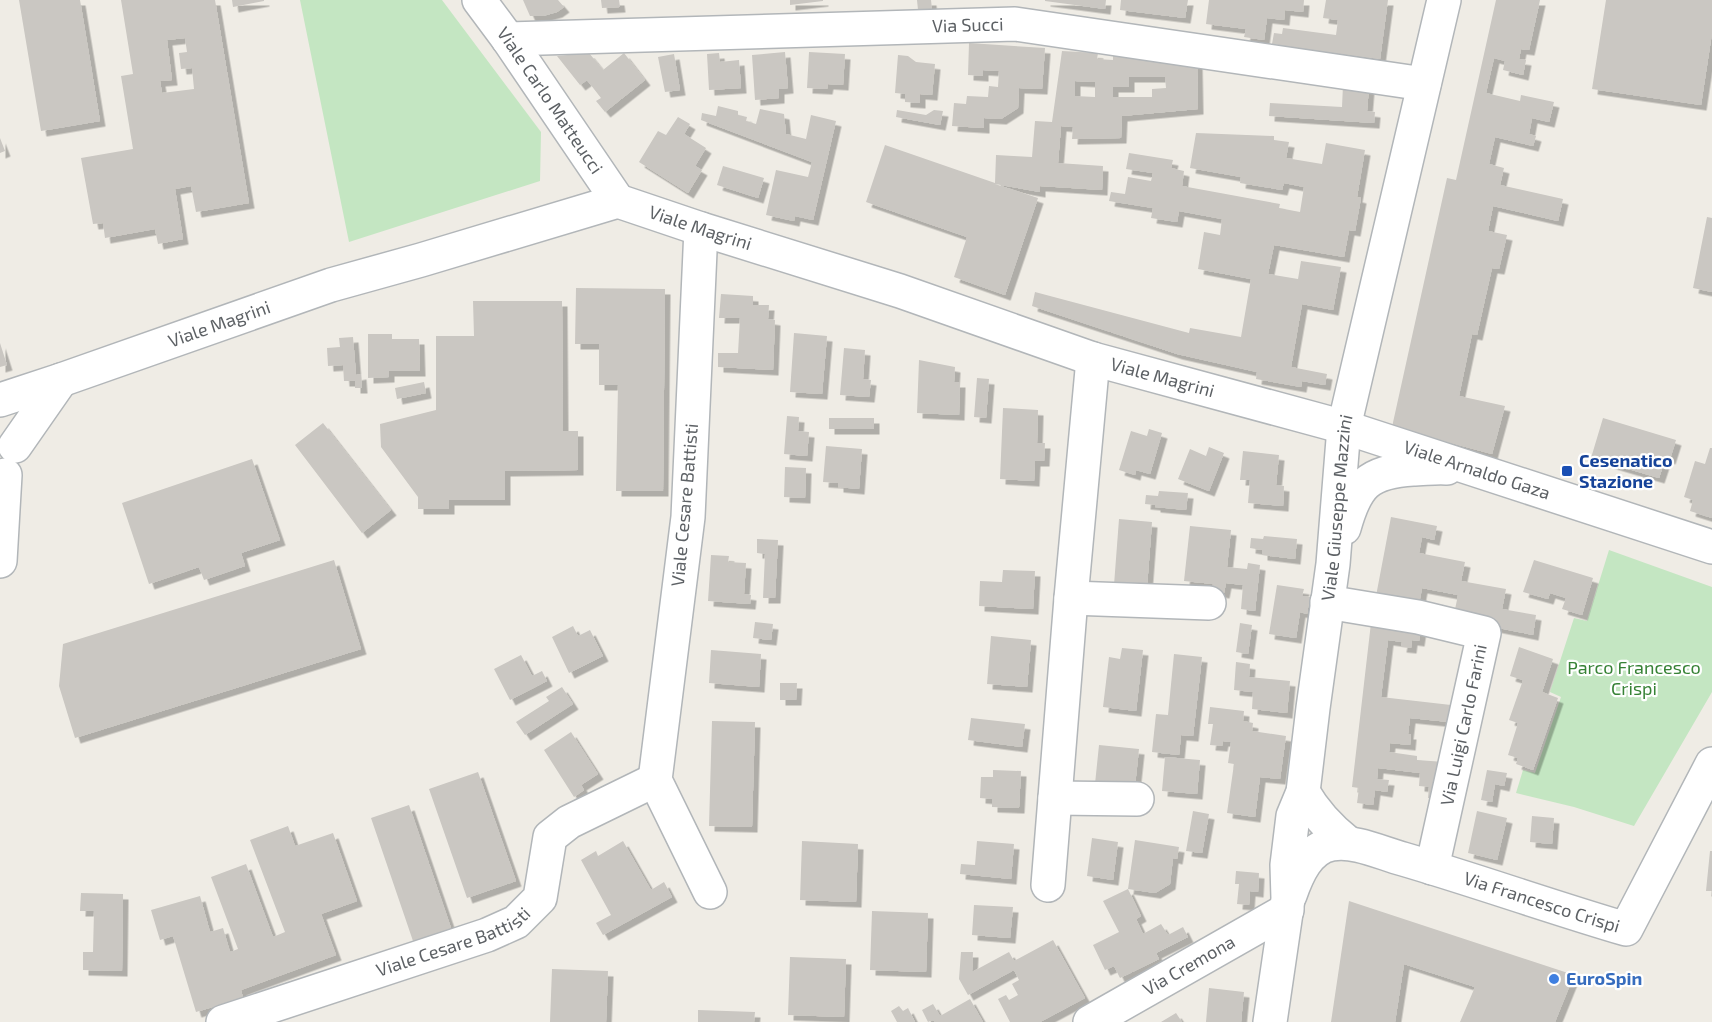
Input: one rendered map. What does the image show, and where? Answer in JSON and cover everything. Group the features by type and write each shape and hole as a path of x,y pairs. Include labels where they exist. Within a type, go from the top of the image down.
{"street":[{"name":"Viale Carlo Matteucci","path":"479,0 618,201"},
{"name":"Viale Giuseppe Mazzini","path":"1270,1022 1288,905 1287,865 1293,816 1303,792 1333,564 1344,427 1444,0"},
{"name":"Via Succi","path":"508,39 1015,12 1424,84"},
{"name":"Viale Magrini","path":"0,400 331,285 618,201 900,291 1093,359 1344,427"},
{"name":"Viale Cesare Battisti","path":"223,1022 487,936 516,922 540,898 550,837 569,822 655,780 688,517 700,229"},
{"path":"1048,885 1093,359"},
{"path":"7,467 61,380"},
{"path":"0,415 11,428 15,440 7,467 0,541"},
{"name":"Viale Arnaldo Gaza","path":"1344,427 1712,548"},
{"path":"1333,564 1351,503 1369,481 1400,470 1442,468 1486,474"},
{"path":"1071,598 1209,603"},
{"name":"Via Luigi Carlo Farini","path":"1327,602 1418,617 1484,633 1432,867"},
{"name":"Via Francesco Crispi","path":"1288,905 1297,876 1304,863 1316,852 1330,844 1348,843 1432,867 1626,929 1712,764"},
{"path":"655,780 710,892"},
{"name":"Via Francesco Crispi","path":"1303,792 1325,823 1348,843"},
{"path":"1055,798 1137,799"},
{"name":"Via Cremona","path":"1090,1022 1288,905"}],"green space":[{"path":"300,0 442,0 541,132 540,181 349,242"},
{"name":"Parco Francesco Crispi","path":"1609,550 1712,587 1712,692 1634,826 1574,807 1516,793 1523,770 1535,773 1561,697 1550,692 1574,618 1587,621"}],"building":[{"path":"19,0 80,0 100,121 41,131"},
{"path":"121,0 215,0 249,203 196,212 191,186 175,189 183,239 158,244 155,229 105,238 103,223 93,224 81,158 133,149 121,76 133,74","holes":["185,38 187,52 179,53 181,69 192,68 194,89 162,93 160,81 172,80 167,40"]},
{"path":"232,0 264,0 264,1 233,7"},
{"path":"523,0 558,0 564,7 557,12 543,16 530,16"},
{"path":"601,0 619,0 620,7 602,8"},
{"path":"790,0 823,0 823,1 790,5"},
{"path":"917,0 931,0 932,9 918,10"},
{"path":"1045,0 1106,0 1105,9"},
{"path":"1121,0 1188,0 1185,18 1120,10"},
{"path":"1209,0 1304,0 1303,12 1285,10 1284,20 1267,18 1264,40 1244,37 1246,29 1206,24"},
{"path":"1326,0 1388,0 1380,59 1272,44 1274,33 1282,34 1283,28 1336,35 1338,20 1323,18"},
{"path":"1496,0 1540,0 1529,50 1521,49 1519,59 1526,60 1523,75 1503,70 1505,61 1494,58 1486,93 1520,101 1521,95 1554,102 1549,122 1532,118 1529,134 1536,136 1533,146 1495,137 1489,164 1504,168 1500,185 1563,199 1558,221 1493,206 1488,231 1507,235 1499,269 1492,268 1477,335 1472,334 1459,396 1505,406 1492,454 1392,427 1447,178 1456,180"},
{"path":"1606,0 1712,0 1712,33 1701,105 1592,89"},
{"path":"969,43 1045,48 1042,89 1019,88 1018,108 1001,119 984,118 984,128 952,126 954,103 966,104 967,96 988,97 989,86 998,87 999,71 983,70 983,76 968,75"},
{"path":"1062,51 1098,53 1097,59 1113,60 1113,52 1197,58 1198,109 1122,116 1121,138 1072,139 1073,127 1061,126 1058,163 1103,166 1102,190 1040,186 1040,192 995,184 1038,198 1005,295 954,277 967,237 866,202 885,145 995,183 996,155 1032,157 1035,121 1052,122","holes":["1129,77 1165,77 1166,88 1152,89 1152,97 1113,97 1113,87 1129,87","1075,81 1095,82 1095,97 1075,96"]},
{"path":"785,52 788,88 779,89 779,98 755,100 752,55"},
{"path":"809,52 845,54 843,85 828,84 827,89 807,88"},
{"path":"589,53 603,70 624,53 645,80 605,112 596,101 601,98 587,80 580,85 557,56"},
{"path":"719,53 720,62 739,60 741,88 709,90 707,54"},
{"path":"674,54 680,90 665,92 658,57"},
{"path":"898,55 908,56 916,62 935,64 932,95 920,94 920,103 905,102 905,94 895,93"},
{"path":"1343,85 1369,87 1367,111 1375,112 1374,123 1269,116 1270,103 1342,107"},
{"path":"718,106 738,111 738,115 747,117 746,121 756,124 760,109 784,114 786,134 806,139 811,115 836,121 813,220 795,216 794,221 766,215 776,170 808,177 812,162 701,120 702,113 716,116"},
{"path":"897,110 926,115 934,110 943,111 940,125 896,117"},
{"path":"678,117 690,124 684,134 706,148 695,166 702,170 688,193 639,162 658,131 666,135"},
{"path":"1196,133 1274,136 1274,140 1289,142 1286,158 1322,164 1326,143 1365,150 1357,197 1361,198 1355,231 1349,230 1344,257 1274,245 1268,274 1298,279 1301,261 1341,267 1333,310 1302,304 1291,367 1327,374 1325,385 1302,381 1301,387 1256,379 1257,372 1177,354 1032,306 1035,292 1189,333 1190,328 1241,337 1251,279 1198,269 1204,232 1220,235 1222,219 1179,211 1177,222 1151,218 1153,208 1109,201 1111,192 1125,194 1128,177 1151,181 1153,173 1126,169 1129,153 1173,160 1171,168 1184,171 1182,186 1280,204 1279,208 1300,212 1304,187 1284,183 1282,190 1240,183 1241,177 1190,168"},
{"path":"0,138 5,151 0,153"},
{"path":"723,166 764,178 758,198 717,185"},
{"path":"1707,217 1712,218 1712,292 1693,288"},
{"path":"576,288 665,289 663,491 616,491 618,385 599,385 599,344 575,344"},
{"path":"721,294 753,296 753,305 769,305 768,319 775,320 773,370 718,367 718,353 738,353 740,318 719,318"},
{"path":"473,301 562,301 563,431 578,431 578,470 505,471 505,500 449,500 449,509 418,509 418,497 381,447 380,424 436,410 436,336 474,336"},
{"path":"794,333 827,336 822,394 790,392"},
{"path":"368,334 392,334 392,339 419,339 420,371 389,371 389,377 368,378"},
{"path":"353,337 356,375 361,374 362,388 355,388 355,381 344,381 343,365 328,366 327,348 340,347 339,338"},
{"path":"0,343 7,365 0,367"},
{"path":"844,348 865,350 863,379 871,380 869,397 840,395"},
{"path":"919,360 955,367 954,382 960,382 959,415 917,413"},
{"path":"977,378 989,379 986,418 974,417"},
{"path":"424,382 426,393 397,399 395,388"},
{"path":"1003,408 1038,410 1037,443 1045,443 1044,461 1035,461 1034,481 1000,479"},
{"path":"787,416 799,417 798,431 809,432 807,456 784,454"},
{"path":"829,418 874,418 874,429 829,429"},
{"path":"1603,418 1676,440 1670,459 1666,457 1659,478 1591,458"},
{"path":"323,423 391,510 362,533 295,445"},
{"path":"1149,429 1162,433 1150,474 1136,470 1135,475 1119,470 1131,431 1147,436"},
{"path":"826,446 862,449 859,489 838,487 838,483 823,482"},
{"path":"1209,447 1224,453 1209,491 1178,479 1190,449 1206,456"},
{"path":"1710,448 1712,448 1712,518 1690,511 1693,500 1684,497 1695,461 1705,464"},
{"path":"1243,451 1279,455 1276,485 1284,486 1283,506 1248,503 1250,480 1240,480"},
{"path":"252,459 280,540 241,553 245,566 204,580 199,567 149,584 122,503"},
{"path":"785,467 806,468 805,498 784,497"},
{"path":"1159,491 1188,493 1186,510 1145,504 1146,495 1158,496"},
{"path":"1391,517 1437,526 1434,540 1422,537 1419,553 1465,562 1461,581 1506,589 1502,609 1536,615 1533,635 1453,619 1458,595 1422,588 1419,604 1376,596"},
{"path":"1119,519 1152,522 1147,587 1114,585"},
{"path":"1190,526 1231,530 1227,567 1247,569 1248,563 1260,565 1255,611 1241,609 1243,585 1226,583 1224,593 1212,591 1213,584 1184,581"},
{"path":"1264,536 1297,539 1295,559 1262,555 1262,550 1250,548 1251,538 1263,539"},
{"path":"757,539 778,540 775,598 763,598 765,554 757,553"},
{"path":"711,555 729,556 728,562 746,563 744,594 751,595 750,604 708,601"},
{"path":"334,560 361,649 75,738 59,686 63,644"},
{"path":"1534,560 1593,578 1582,615 1562,609 1566,598 1550,593 1548,599 1523,592"},
{"path":"1003,570 1035,571 1033,609 979,606 980,581 1002,582"},
{"path":"1277,585 1304,589 1302,596 1310,597 1307,614 1300,612 1296,638 1269,634"},
{"path":"755,622 773,624 771,640 753,638"},
{"path":"1240,623 1252,625 1248,654 1236,652"},
{"path":"1371,623 1421,628 1419,641 1412,640 1411,648 1401,647 1402,642 1388,640 1381,697 1451,705 1449,722 1410,718 1408,734 1411,734 1410,745 1390,743 1389,752 1417,756 1417,760 1444,762 1440,800 1428,798 1429,787 1419,786 1420,773 1378,768 1377,779 1389,780 1387,792 1375,790 1373,805 1357,803 1359,788 1352,787"},
{"path":"573,626 578,636 590,630 603,656 569,673 552,637"},
{"path":"991,636 1031,640 1027,687 987,684"},
{"path":"1519,647 1553,659 1542,692 1558,698 1533,770 1516,764 1518,758 1508,755 1518,723 1509,720 1523,680 1510,676"},
{"path":"1122,648 1143,650 1136,711 1103,707 1109,657 1120,659"},
{"path":"711,650 761,654 759,687 709,683"},
{"path":"1174,654 1202,657 1193,736 1181,735 1179,755 1152,752 1156,714 1168,715"},
{"path":"521,655 532,676 542,671 547,681 510,700 494,669"},
{"path":"1236,662 1250,664 1249,677 1290,681 1287,713 1252,709 1253,692 1234,690"},
{"path":"780,683 797,683 796,700 780,700"},
{"path":"562,687 573,704 525,735 516,722 549,701 546,697"},
{"path":"1210,707 1244,711 1243,721 1253,723 1252,731 1286,736 1280,779 1260,777 1255,817 1227,813 1234,764 1228,763 1231,742 1223,741 1222,746 1210,745 1213,724 1208,724"},
{"path":"971,718 1025,724 1022,747 968,740"},
{"path":"712,721 755,722 752,827 709,826"},
{"path":"571,732 598,774 581,785 584,790 574,797 544,750"},
{"path":"1099,745 1139,749 1134,795 1095,784"},
{"path":"1165,757 1200,760 1197,794 1162,791"},
{"path":"993,770 1021,771 1019,808 992,807 992,799 980,798 981,777 993,777"},
{"path":"1487,770 1507,773 1504,786 1495,784 1492,802 1481,800"},
{"path":"478,772 516,881 467,898 429,789"},
{"path":"409,805 451,928 413,941 371,818"},
{"path":"1193,811 1209,814 1202,853 1186,851"},
{"path":"1477,811 1507,818 1497,860 1468,853"},
{"path":"1532,816 1554,818 1552,844 1530,842"},
{"path":"288,826 295,846 333,833 357,901 321,914 336,955 241,990 243,998 196,1012 173,936 160,940 151,910 200,896 210,932 223,928 230,952 238,949 211,877 246,864 273,937 285,932 250,840"},
{"path":"1092,838 1118,842 1113,880 1087,876"},
{"path":"1135,840 1179,847 1177,859 1173,858 1170,884 1155,893 1128,889"},
{"path":"623,841 651,890 664,882 672,897 603,935 596,923 611,915 581,860 596,851 598,856"},
{"path":"802,841 858,844 856,902 800,900"},
{"path":"977,841 1014,844 1011,879 960,874 961,864 975,865"},
{"path":"1710,851 1712,851 1712,891 1706,891"},
{"path":"1236,871 1259,873 1258,892 1250,891 1249,905 1237,904 1239,884 1235,884"},
{"path":"1128,889 1141,916 1136,919 1143,934 1161,924 1168,935 1183,927 1188,937 1156,953 1159,959 1120,978 1114,966 1105,970 1093,945 1119,932 1103,901"},
{"path":"81,893 123,894 122,971 83,970 83,952 93,952 94,911 80,911"},
{"path":"1349,901 1574,975 1555,1022 1460,1022 1475,987 1404,964 1395,1022 1331,1022"},
{"path":"974,905 1013,907 1010,938 972,935"},
{"path":"872,911 928,913 926,972 870,970"},
{"path":"1053,940 1085,998 1040,1022 1010,1022 998,999 1006,995 1009,1000 1018,995 1012,984 1019,980 1014,970 968,995 959,979 961,952 973,952 972,972 1009,952 1014,961"},
{"path":"790,957 846,959 844,1017 788,1015"},
{"path":"552,969 608,971 606,1022 550,1022"},
{"path":"1209,988 1244,992 1241,1022 1206,1022"},
{"path":"970,999 983,1022 935,1022 933,1020 928,1022 922,1010 933,1004 940,1016"},
{"path":"899,1006 903,1011 908,1008 915,1022 897,1022 891,1011"},
{"path":"698,1010 755,1012 754,1022 698,1022"},
{"path":"1176,1013 1182,1022 1161,1022"}],"place":[{"name":"Cesenatico Stazione","path":"1567,471"},
{"name":"EuroSpin","path":"1554,979"}]}
